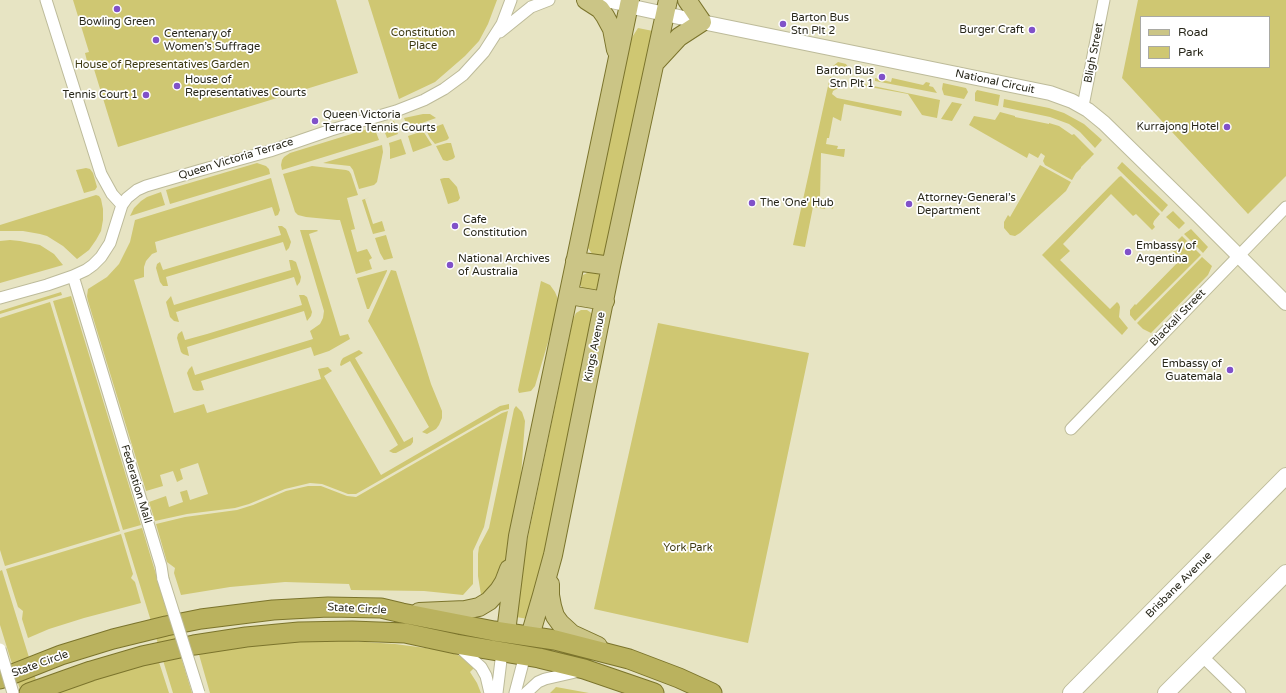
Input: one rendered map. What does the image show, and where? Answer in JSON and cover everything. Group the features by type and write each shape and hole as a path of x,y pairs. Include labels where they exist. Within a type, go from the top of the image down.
{"highway":[{"name":"State Circle","path":"0,679 61,655 113,639 201,619 273,610 328,607 381,608 561,642 629,659 679,678 712,693"},
{"name":"State Circle","path":"29,693 91,671 142,656 194,645 246,637 299,632 352,631 405,633 456,644 525,655 584,669 654,693"},
{"path":"502,652 506,632"},
{"name":"Kings Avenue","path":"525,655 530,636"}],"main road":[{"path":"586,0 600,9 605,16 613,32 617,55"},
{"path":"655,63 679,38 702,22 687,0"},
{"path":"506,632 518,536 629,3"},
{"name":"Kings Avenue","path":"530,636 553,555 667,7"},
{"path":"575,260 612,266"},
{"path":"569,295 605,301"},
{"name":"Brisbane Avenue","path":"1071,693 1280,484 1286,476"},
{"path":"402,613 465,610 479,607 484,604 496,594 504,582 518,536"},
{"path":"553,555 550,595 553,611 560,623 572,634 629,659"},
{"path":"1166,693 1286,573"}],"street":[{"path":"46,0 101,174 112,194 122,205"},
{"name":"Queen Victoria Terrace","path":"0,298 73,276 93,265 108,248 114,234 122,205 134,192 146,186 396,112 424,100 444,89 463,74 480,57 494,37 505,17 511,0"},
{"name":"Queen Victoria Terrace","path":"494,37 531,8 549,0"},
{"path":"600,0 629,3"},
{"name":"Bligh Street","path":"1083,106 1104,0"},
{"name":"National Circuit","path":"629,3 667,7 702,22 1067,98 1083,106 1104,123 1286,303"},
{"name":"Blackall Street","path":"1071,429 1286,207"},
{"name":"Federation Mall","path":"73,276 161,566 163,579 199,693"},
{"path":"456,644 481,667 486,676 490,693"},
{"path":"0,650 13,693"},
{"path":"496,693 502,652"},
{"name":"Kings Avenue","path":"515,693 525,655"},
{"path":"1203,657 1240,693"},
{"path":"526,693 538,682 545,679 584,669"}],"green space":[{"name":"House of Representatives Garden","path":"73,0 336,0 358,73 118,147 93,66 89,67 87,61 85,53 89,52"},
{"name":"Constitution Place","path":"368,0 497,0 488,24 479,41 465,56 435,82 399,99"},
{"name":"Kurrajong Hotel","path":"1138,0 1286,0 1286,176 1248,214 1122,78"},
{"path":"638,28 653,31 606,255 593,255 588,248 590,235 631,39"},
{"path":"838,62 846,64 848,67 848,75 833,72 833,66"},
{"path":"830,77 848,81 833,91 832,94 837,98 902,111 901,116 844,104 841,121 833,117 829,138 827,138 826,144 838,146 837,149 845,149 844,157 821,153 820,198 835,201 833,209 826,206 825,209 813,207 805,247 793,245"},
{"path":"875,78 891,82 892,78 923,85 926,82 930,83 929,86 933,87 937,93 875,81"},
{"path":"859,83 940,100 937,118 922,115 908,94 859,85"},
{"path":"943,83 966,88 968,92 964,99 944,95 942,89"},
{"path":"977,90 1000,95 998,106 975,101 975,93"},
{"path":"1004,99 1049,108 1064,113 1084,124 1102,140 1095,148 1080,132 1069,124 1050,117 1003,107"},
{"path":"952,102 962,104 952,121 941,119"},
{"path":"1000,112 1015,117 1059,126 1072,135 1074,134 1094,154 1081,167 1072,180 1045,165 1043,161 1045,156 1041,153 1038,158 1029,153 1027,158 969,125 974,116 995,120"},
{"path":"430,114 436,118 408,128 404,118"},
{"path":"394,121 398,134 387,138 382,125"},
{"path":"443,124 449,138 435,144 426,130"},
{"path":"374,127 379,140 282,170 282,160 290,153"},
{"path":"423,131 432,145 413,152 408,136"},
{"path":"401,139 406,154 390,159 389,143"},
{"path":"451,143 455,157 447,161 443,160 436,146"},
{"path":"382,145 383,152 377,182 374,185 359,189 353,170 350,166 323,163"},
{"path":"1122,162 1168,205 1162,212 1117,168"},
{"path":"257,163 266,166 269,169 270,174 170,204 166,190"},
{"path":"1040,165 1071,182 1066,191 1020,233 1015,236 1010,235 1004,228 1004,222 1008,215 1010,217"},
{"path":"312,166 346,170 351,174 358,195 347,198 355,229 351,230 357,252 367,249 372,258 369,260 372,269 356,274 340,220 306,217 298,215 295,212 283,174"},
{"path":"86,168 90,169 93,173 97,187 95,190 84,193 76,170"},
{"path":"1121,176 1160,214 1154,221 1153,224 1155,227 1152,230 1136,214 1133,216 1111,194 1063,244 1070,251 1060,260 1110,309 1117,302 1119,304 1119,317 1128,328 1122,335 1042,255"},
{"path":"271,178 280,210 278,215 275,216 272,207 155,242 157,252 152,254 146,261 144,267 144,277 134,280 174,413 204,404 207,413 321,379 318,369 328,367 332,371 324,376 381,475 500,406 509,404 509,409 501,411 356,494 348,494 322,484 310,483 285,489 249,504 235,508 187,514 155,521 149,502 166,496 169,507 183,502 180,492 187,490 190,500 208,494 198,463 180,469 183,479 177,482 173,471 160,475 163,486 146,491 88,301 88,289 107,277 119,264 130,242 135,220"},
{"path":"449,178 457,187 460,198 458,201 448,204 440,179"},
{"path":"161,192 165,205 130,216 134,208 141,201"},
{"path":"96,195 101,199 103,209 101,231 89,250 77,259 63,246 47,236 23,231 0,231 0,225"},
{"path":"370,197 365,199 373,224 382,221 385,231 373,234 362,200"},
{"path":"1173,211 1185,223 1179,229 1166,217"},
{"path":"278,226 282,226 286,229 291,242 286,251 283,242 166,277 168,286 163,286 160,282 156,268 157,264 160,262 163,270 281,235"},
{"path":"1191,229 1208,247 1203,253 1184,234"},
{"path":"300,230 318,231 309,234 340,336 348,334 350,339 329,351 314,356 311,347 201,381 204,390 193,390 187,373 192,366 195,375 313,339 310,331 320,324 324,311"},
{"path":"386,235 393,258 384,260 375,238"},
{"path":"1182,236 1201,255 1135,321 1130,315 1130,310 1181,259 1166,244 1169,241 1177,241"},
{"path":"10,240 40,245 54,254 63,265 0,283 0,241"},
{"path":"1202,257 1212,266 1208,275 1151,333 1143,329 1137,323"},
{"path":"289,260 296,262 301,277 297,286 294,277 176,312 179,322 174,321 170,317 166,302 171,296 174,305 291,270"},
{"path":"387,270 369,309 367,309 357,278"},
{"path":"391,270 396,271 431,384 442,411 442,418 439,425 436,429 427,434 422,432 429,427 368,321"},
{"path":"589,272 597,273 601,276 600,290 591,294 583,290 580,284 583,275"},
{"path":"541,281 550,285 555,292 558,299 557,312 535,386 531,391 519,393 518,390"},
{"path":"61,292 62,295 0,314 0,311"},
{"path":"299,295 304,295 307,297 312,312 307,321 304,311 187,347 189,356 181,352 177,338 178,334 182,331 185,340 302,305"},
{"path":"71,296 141,525 123,530 53,301"},
{"path":"50,302 120,531 5,566 0,550 0,318"},
{"path":"581,310 587,310 593,315 545,562 528,619 516,617 516,595 573,319 576,313"},
{"name":"York Park","path":"658,323 809,353 748,643 594,609"},
{"path":"359,350 363,353 355,358 404,442 413,437 413,442 411,445 396,453 389,451 398,445 350,361 341,366 340,365 343,358"},
{"path":"516,406 522,412 525,421 520,490 503,575 482,601 478,576 479,547 489,528 514,409"},
{"path":"508,411 484,527 473,551 473,584 463,595 424,591 351,590 349,584 285,582 230,587 181,595 174,573 175,568 167,562 156,524 185,517 237,510 286,491 308,486 321,486 347,496 356,497 502,413"},
{"path":"142,528 192,693 173,693 124,533"},
{"path":"121,534 133,574 131,578 135,582 141,603 84,618 49,629 28,638 22,619 23,611 18,607 6,569"},
{"path":"2,570 40,693 21,693 0,625 0,571"},
{"path":"336,640 395,644 451,652 462,657 474,668 470,672 481,693 210,693 198,651 260,642"},
{"path":"158,659 169,693 45,693"},
{"path":"556,687 589,693 550,693"}],"place":[{"name":"Bowling Green","path":"117,9"},
{"name":"Barton Bus Stn Plt 2","path":"783,24"},
{"name":"Burger Craft","path":"1032,30"},
{"name":"Centenary of Women’s Suffrage","path":"156,40"},
{"name":"Barton Bus Stn Plt 1","path":"882,77"},
{"name":"House of Representatives Courts","path":"177,86"},
{"name":"Tennis Court 1","path":"146,95"},
{"name":"Queen Victoria Terrace Tennis Courts","path":"315,121"},
{"name":"Kurrajong Hotel","path":"1227,127"},
{"name":"The 'One' Hub","path":"752,203"},
{"name":"Attorney-General’s Department","path":"909,204"},
{"name":"Cafe Constitution","path":"455,226"},
{"name":"Embassy of Argentina","path":"1128,252"},
{"name":"National Archives of Australia","path":"450,265"},
{"name":"Embassy of Guatemala","path":"1230,370"}]}
